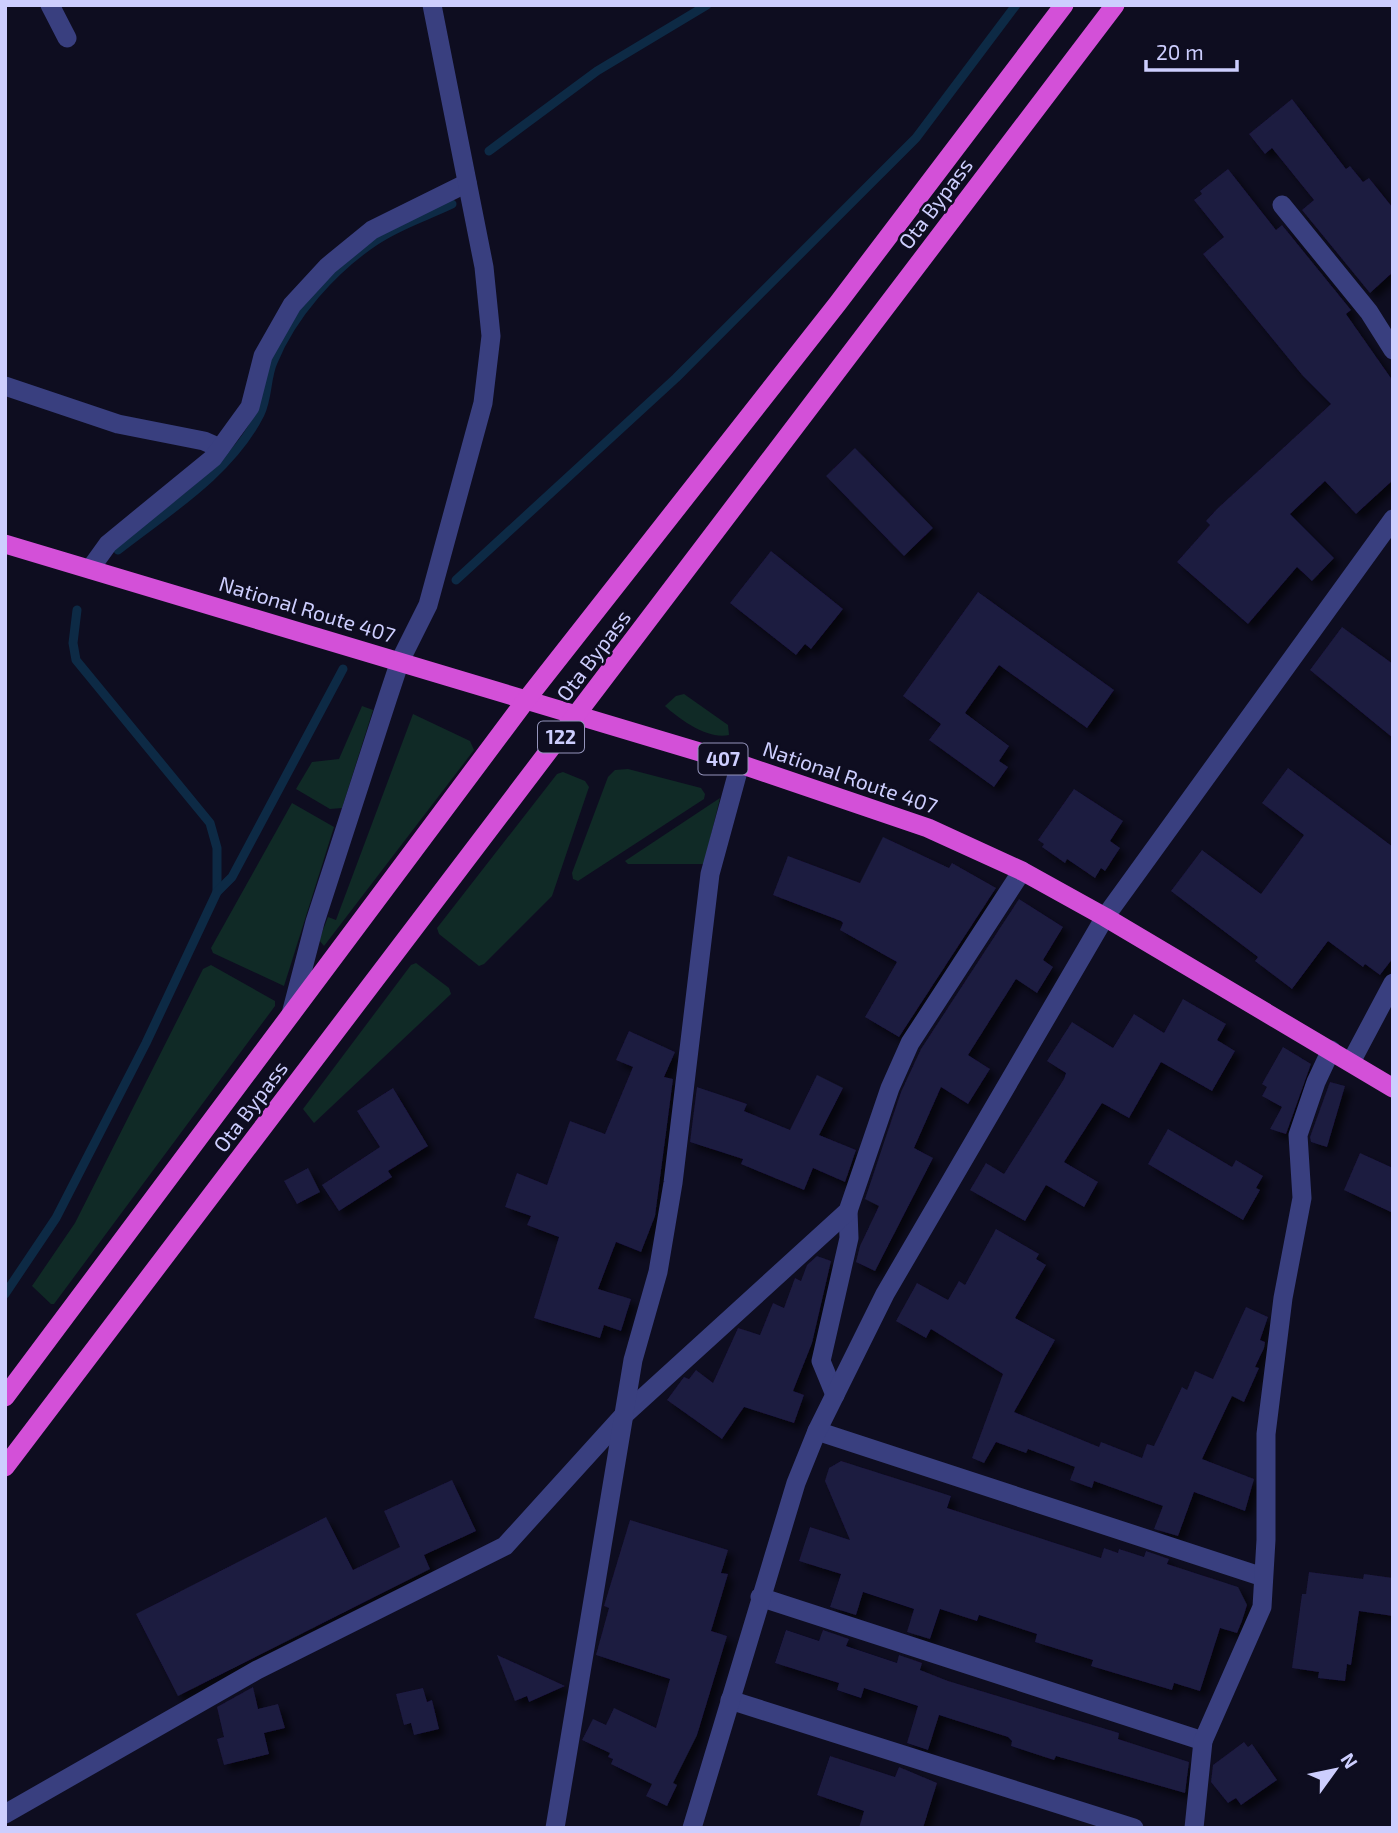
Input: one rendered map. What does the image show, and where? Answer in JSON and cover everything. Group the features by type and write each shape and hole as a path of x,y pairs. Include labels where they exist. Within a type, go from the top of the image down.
{"highway":[{"name":"Ota Bypass","path":"5,1396 290,1020 526,700 838,303 1064,5"},
{"name":"Ota Bypass","path":"5,1467 578,716 1115,5"},
{"name":"National Route 407","path":"5,544 740,764 928,828 1022,871 1105,917 1393,1088"}],"street":[{"path":"50,5 67,38"},
{"path":"290,1020 315,922 400,661 428,605 483,403 491,336 484,267 432,5"},
{"path":"90,569 108,544 202,469 220,448 250,407 263,356 292,305 328,266 372,230 467,183"},
{"path":"1282,205 1369,312 1393,350"},
{"path":"5,386 118,425 220,448"},
{"path":"692,1828 796,1483 817,1431 899,1270 1105,917 1393,519"},
{"path":"555,1828 633,1360 658,1272 673,1183 710,874 740,764"},
{"path":"835,1395 821,1361 849,1238 848,1211 890,1088 910,1043 1022,871"},
{"path":"1351,1062 1393,983"},
{"path":"1194,1828 1203,1741 1262,1607 1266,1540 1266,1434 1283,1298 1302,1198 1298,1135 1316,1082 1331,1050"},
{"path":"5,1814 257,1670 505,1546 623,1416 848,1211"},
{"path":"817,1431 1263,1577"},
{"path":"760,1597 1203,1741"},
{"path":"730,1700 1134,1828"}],"green space":[{"path":"684,694 728,725 729,735 721,736 703,731 665,706 676,696"},
{"path":"362,706 373,710 342,808 330,809 296,789 312,762 339,759"},
{"path":"413,714 470,741 474,750 324,946 319,940 328,917 336,920"},
{"path":"628,769 701,788 705,794 704,799 578,881 573,879 572,873 608,777 615,770"},
{"path":"563,772 585,781 589,787 552,896 479,966 439,934 437,928 557,774"},
{"path":"720,798 704,864 628,864 625,861"},
{"path":"292,803 334,827 284,986 213,953 211,948"},
{"path":"416,963 449,988 451,994 314,1123 303,1109 411,965"},
{"path":"211,965 275,1001 275,1006 54,1304 51,1304 32,1286 75,1223 203,969"}],"building":[{"path":"1292,99 1346,169 1350,166 1363,182 1369,178 1393,208 1393,272 1370,293 1302,210 1314,200 1272,148 1265,154 1249,134"},
{"path":"1228,169 1276,230 1282,225 1351,310 1346,314 1393,381 1393,480 1356,514 1325,481 1290,514 1334,558 1312,581 1297,567 1248,624 1177,562 1210,525 1206,521 1217,509 1331,404 1303,376 1203,254 1224,237 1194,200 1202,194 1200,191"},
{"path":"855,448 933,528 904,556 826,476"},
{"path":"771,551 843,609 811,649 805,644 796,655 730,603"},
{"path":"978,592 1114,690 1087,728 999,665 965,713 1009,746 999,761 1008,767 994,787 929,740 941,724 903,696"},
{"path":"1342,627 1393,664 1393,738 1310,670"},
{"path":"1288,768 1393,847 1393,958 1380,975 1365,964 1363,967 1328,941 1292,989 1255,961 1258,957 1171,891 1202,850 1261,894 1304,835 1262,803"},
{"path":"1074,789 1123,821 1110,841 1120,848 1105,871 1101,868 1095,878 1067,859 1065,863 1042,847 1044,844 1038,840"},
{"path":"883,837 949,868 952,863 996,888 899,1037 865,1017 897,962 840,930 843,923 841,921 773,895 788,856 860,883"},
{"path":"1019,899 1063,927 1043,960 1053,967 1037,993 1016,979 968,1055 990,1069 968,1104 941,1087 914,1148 933,1158 875,1271 856,1262 860,1246 879,1206 865,1199 901,1092 921,1049"},
{"path":"1183,999 1226,1024 1217,1040 1235,1051 1212,1091 1161,1062 1129,1118 1102,1103 1064,1162 1098,1182 1084,1207 1046,1185 1025,1221 970,1190 986,1163 1004,1174 1064,1079 1066,1073 1047,1061 1072,1022 1113,1048 1134,1014 1164,1033"},
{"path":"629,1031 675,1052 664,1077 673,1079 655,1216 641,1252 616,1242 598,1289 631,1299 621,1331 604,1325 600,1338 534,1318 559,1237 527,1225 531,1216 505,1207 517,1173 547,1185 570,1121 605,1134 633,1067 616,1060"},
{"path":"1283,1047 1311,1064 1286,1134 1270,1129 1282,1107 1262,1096 1267,1087 1262,1084"},
{"path":"817,1075 843,1088 819,1135 856,1150 845,1182 813,1168 804,1190 741,1164 743,1159 690,1142 697,1087 747,1104 744,1111 790,1130"},
{"path":"1330,1082 1345,1086 1327,1147 1311,1142 1310,1137"},
{"path":"393,1088 428,1146 388,1171 392,1177 339,1211 322,1185 380,1147 357,1111"},
{"path":"1168,1129 1232,1167 1236,1160 1263,1176 1256,1188 1260,1190 1243,1220 1148,1164"},
{"path":"1360,1153 1393,1168 1393,1213 1344,1190"},
{"path":"308,1168 320,1192 297,1204 284,1181"},
{"path":"996,1229 1039,1254 1036,1259 1046,1265 1015,1318 1055,1340 1014,1412 1099,1447 1101,1442 1142,1458 1147,1444 1154,1446 1182,1387 1187,1390 1195,1371 1213,1379 1246,1307 1268,1317 1260,1340 1265,1342 1264,1348 1255,1367 1259,1368 1244,1402 1232,1396 1202,1459 1254,1479 1245,1511 1194,1492 1178,1536 1154,1529 1163,1506 1094,1481 1092,1488 1070,1480 1075,1467 1028,1449 1026,1453 996,1442 984,1463 972,1458 1003,1374 931,1329 926,1338 896,1321 917,1283 948,1300 959,1281 965,1285"},
{"path":"817,1256 831,1261 812,1343 793,1391 804,1395 794,1423 744,1407 722,1439 667,1400 684,1377 689,1379 696,1370 713,1383 738,1328 760,1335 773,1303 784,1308 795,1278 801,1281 807,1265"},
{"path":"841,1461 951,1496 947,1508 1101,1558 1104,1548 1118,1553 1119,1549 1144,1557 1146,1551 1169,1559 1167,1564 1238,1587 1247,1605 1242,1621 1237,1633 1220,1628 1200,1691 1174,1683 1172,1690 1091,1666 1093,1660 1035,1642 1037,1634 979,1615 977,1621 940,1609 930,1639 907,1632 914,1609 863,1592 856,1615 830,1607 841,1574 799,1561 810,1527 850,1540 825,1481 829,1468"},
{"path":"452,1480 476,1531 424,1555 430,1569 178,1696 136,1614 326,1517 353,1570 400,1547 384,1511"},
{"path":"630,1520 728,1550 721,1573 728,1574 711,1631 727,1636 697,1735 673,1783 677,1785 667,1806 646,1796 652,1784 611,1764 613,1759 608,1757 610,1753 582,1740 593,1719 606,1725 614,1708 656,1728 670,1679 596,1655 609,1608 604,1606"},
{"path":"1309,1572 1363,1579 1364,1574 1393,1578 1393,1616 1359,1611 1351,1665 1347,1664 1345,1681 1318,1678 1319,1672 1292,1668 1302,1594 1306,1594"},
{"path":"786,1630 819,1641 823,1630 849,1639 846,1646 897,1663 899,1655 922,1663 920,1670 948,1681 1119,1733 1118,1739 1189,1762 1185,1793 1056,1756 1054,1760 1011,1746 1012,1741 1008,1737 939,1715 928,1750 907,1743 918,1706 864,1688 861,1698 837,1690 839,1683 775,1663"},
{"path":"497,1655 565,1686 529,1702 527,1696 515,1701"},
{"path":"253,1687 258,1709 278,1704 285,1728 264,1733 269,1754 224,1765 217,1739 224,1737 217,1707"},
{"path":"423,1688 427,1702 432,1700 439,1729 414,1735 411,1723 404,1725 396,1694"},
{"path":"1244,1742 1248,1747 1252,1744 1277,1780 1241,1805 1236,1798 1228,1803 1211,1782 1213,1765"},
{"path":"830,1756 895,1777 899,1767 937,1783 923,1828 859,1828 864,1811 817,1795"}],"waterway":[{"path":"489,151 597,71 707,5"},
{"path":"456,580 676,378 916,138 1016,5"},
{"path":"118,550 197,489 216,472 248,435 260,414 271,368 281,344 303,310 329,279 359,252 384,235 452,204"},
{"path":"77,610 73,643 76,660 210,823 217,848 217,892"},
{"path":"5,1294 56,1218 146,1043 217,892 232,877 343,669"}]}
